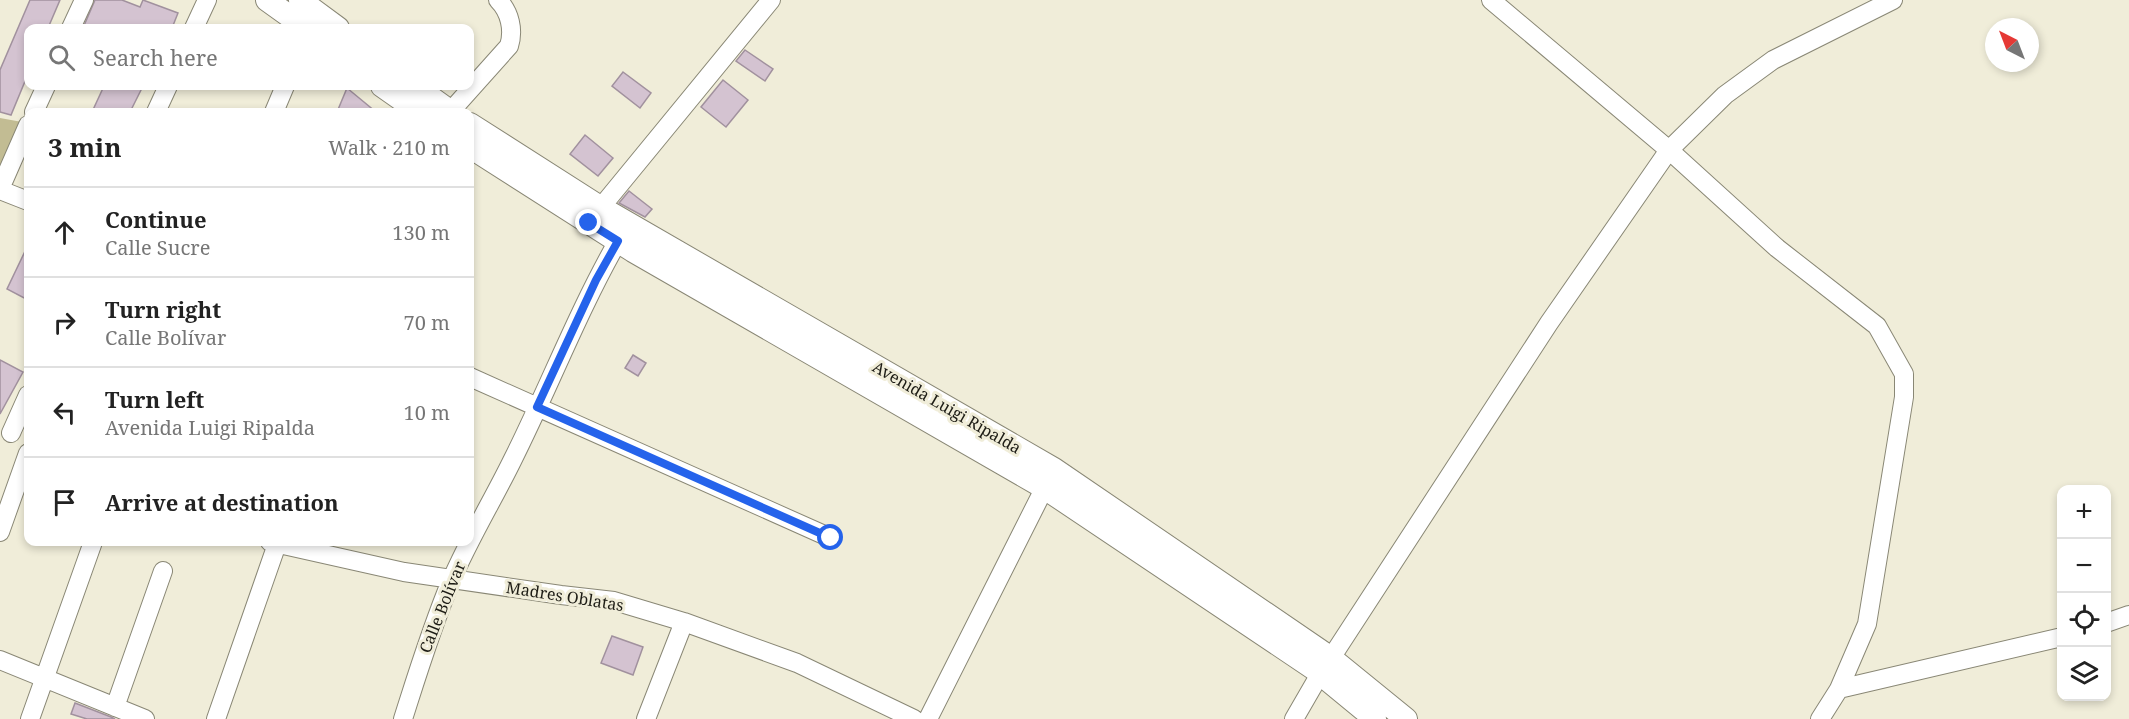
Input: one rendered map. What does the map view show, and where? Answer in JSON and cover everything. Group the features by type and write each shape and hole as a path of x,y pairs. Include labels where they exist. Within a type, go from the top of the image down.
{"street":[{"path":"73,24 84,0"},
{"path":"196,24 207,0"},
{"path":"267,0 300,24"},
{"path":"300,0 333,24"},
{"path":"474,86 509,46 513,35 503,5 498,0"},
{"path":"594,215 771,0"},
{"path":"1491,0 1669,150 1777,248 1877,326 1904,374 1904,398 1868,624 1839,689 1820,719"},
{"path":"1294,719 1325,666 1549,323 1669,150 1725,95 1773,60 1893,0"},
{"path":"36,108 44,90"},
{"path":"158,108 166,90"},
{"path":"276,108 283,90"},
{"path":"455,108 470,90"},
{"path":"399,93 440,108"},
{"path":"399,93 414,108"},
{"name":"Avenida Luigi Ripalda","path":"474,127 594,215 618,241 1049,478"},
{"path":"24,134 0,190 24,199"},
{"name":"Avenida Luigi Ripalda","path":"474,149 594,215 1049,478 1406,719"},
{"name":"Calle Bolívar","path":"474,533 513,461 596,280 618,241"},
{"path":"474,379 831,538"},
{"path":"24,401 6,430 24,441"},
{"path":"0,532 24,464"},
{"path":"928,719 1049,478"},
{"path":"30,719 92,546"},
{"path":"216,719 273,546"},
{"name":"Madres Oblatas","path":"287,546 404,572 614,601 684,622 797,663 915,719"},
{"name":"Calle Bolívar","path":"403,719 430,631 468,546"},
{"path":"115,707 162,571"},
{"path":"2111,621 2129,615"},
{"path":"646,719 684,622"},
{"path":"1839,689 2057,639"},
{"path":"0,660 145,719"},
{"name":"Avenida Luigi Ripalda","path":"1325,666 1375,719"}],"shaded area":[{"path":"0,118 22,122 0,175"}],"building":[{"path":"30,0 60,0 50,24 24,24 24,84 11,115 0,112 0,70"},
{"path":"95,0 122,0 140,7 143,0 178,13 174,24 85,24"},
{"path":"745,50 773,69 765,81 736,61"},
{"path":"623,72 651,93 640,108 612,86"},
{"path":"723,80 748,100 726,127 701,107"},
{"path":"102,90 141,90 132,108 94,108"},
{"path":"346,90 349,90 371,108 339,108"},
{"path":"585,135 613,158 598,176 570,154"},
{"path":"629,191 652,209 645,217 619,203"},
{"path":"24,253 24,298 7,289"},
{"path":"633,355 646,363 638,376 625,368"},
{"path":"0,360 23,372 0,414"},
{"path":"612,636 643,647 633,675 601,663"},
{"path":"75,703 115,719 87,719 71,714"}],"route":[{"path":"589,223 618,241 596,280 537,407 831,538"}]}
